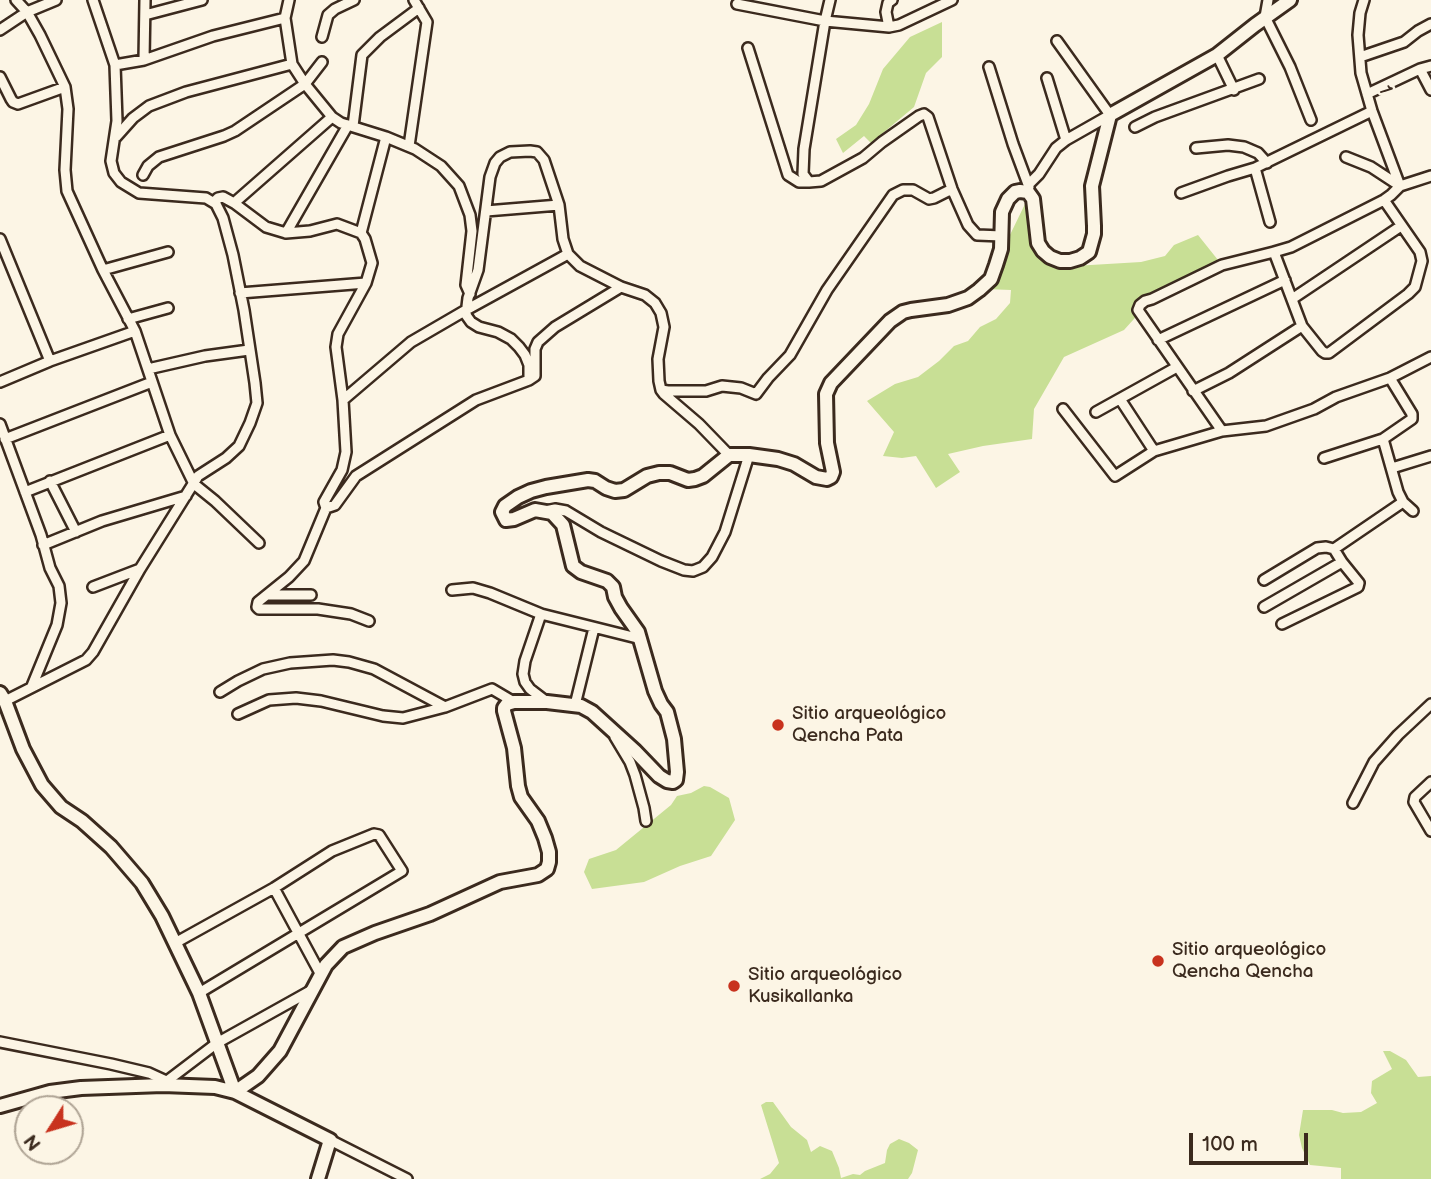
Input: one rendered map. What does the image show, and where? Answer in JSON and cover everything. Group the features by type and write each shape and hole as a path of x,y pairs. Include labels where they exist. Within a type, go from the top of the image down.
{"main road":[{"path":"235,1092 258,1076 280,1051 326,965 343,947 430,914 500,882 538,875 547,869 549,852 545,838 538,821 521,797 518,786 514,748 504,711 507,704 547,702 582,706 598,717 659,776 667,781 676,780 671,726 667,712 655,691 641,639 615,597 613,587 607,580 581,572 573,566 563,525 552,513 535,510 506,520 502,512 505,506 531,491 588,480 615,491 624,490 647,476 659,473 670,473 688,480 695,479 703,476 729,455 778,459 794,464 816,477 831,477 833,472 827,443 826,394 831,383 890,321 903,312 948,305 968,298 991,279 1001,249 1002,212 1015,192 1029,188 1033,199 1038,243 1050,257 1070,261 1089,252 1094,226 1092,186 1112,113 1217,55 1290,0"},
{"path":"2,697 23,749 42,785 61,807 82,821 111,847 142,883 199,993 235,1092"},
{"path":"0,1106 68,1089 163,1084 215,1087 235,1092 330,1140 318,1179"}],"street":[{"path":"16,0 27,12 40,35 65,87 68,109 65,170 67,191 103,270 135,331 170,435 194,484 259,543"},
{"path":"27,0 27,12"},
{"path":"0,30 27,12 56,0"},
{"path":"2,697 86,660 93,652 140,569 198,476 239,446 257,403 240,293 223,218 216,204 206,198 139,193 126,186 114,173 111,161 117,121 115,65 93,0"},
{"path":"145,0 145,60"},
{"path":"145,15 202,0"},
{"path":"289,0 285,18 292,64 304,84 332,117 341,123 410,146 442,166 459,186 471,223 466,285 470,294"},
{"path":"322,37 328,15 354,0"},
{"path":"809,182 803,174 804,149 830,0"},
{"path":"889,27 886,12 892,0"},
{"path":"737,4 825,21 889,27 951,0"},
{"path":"1268,0 1265,17 1290,67 1311,120"},
{"name":"1","path":"1364,0 1358,46 1361,73 1400,186"},
{"path":"286,233 351,125 362,55 417,4 427,22 410,146"},
{"path":"115,65 145,60 213,36 285,18"},
{"path":"1360,57 1404,42 1431,24"},
{"path":"1029,188 1055,148 1112,113 1057,41"},
{"path":"748,48 788,175 799,182 821,181 863,158 924,114 928,117 962,215 977,236 1002,236"},
{"path":"1217,55 1234,90"},
{"path":"143,175 148,166 159,157 235,131 304,84 323,62"},
{"path":"115,138 133,118 149,106 186,92 292,64"},
{"path":"1367,94 1431,66"},
{"path":"989,67 1029,188"},
{"path":"1420,69 1431,90"},
{"path":"0,76 11,99 18,104 65,87"},
{"path":"1047,78 1066,140"},
{"path":"1135,127 1155,117 1259,79"},
{"path":"1181,193 1255,169 1372,111"},
{"path":"234,203 332,117"},
{"path":"361,233 386,137"},
{"path":"1196,148 1228,145 1244,147 1258,153 1267,163"},
{"path":"529,380 529,365 519,347 498,332 471,322 466,310 478,270 490,177 495,163 510,152 530,150 537,152 544,160 559,205 563,239 568,254 580,267 645,295 655,303 662,313 664,327 658,359 662,390 729,455"},
{"path":"1346,157 1371,167 1400,186"},
{"path":"1255,169 1270,222"},
{"path":"1222,431 1138,310 1140,305 1145,300 1222,265 1291,247 1384,200 1400,186 1431,176"},
{"path":"662,390 706,391 722,386 741,388 756,394 790,355 827,290 893,195 903,190 913,190 929,199 952,189"},
{"path":"216,204 216,200 223,197 266,227 286,233 310,231 337,224 361,233 365,239 372,263 366,283 338,334 336,347 346,452 342,470 324,502 326,508 304,561 258,602 257,607 318,609 351,614 369,621"},
{"path":"1274,252 1302,326 1322,351 1329,352 1408,295 1415,287 1422,261 1420,252 1384,200"},
{"path":"486,211 559,205"},
{"path":"1292,299 1401,226"},
{"path":"0,239 50,361"},
{"path":"103,270 168,252"},
{"path":"343,400 411,342 568,254"},
{"path":"1158,340 1285,280"},
{"path":"240,293 366,283"},
{"path":"326,508 335,505 356,476 476,400 535,376 535,349 538,342 555,327 621,286"},
{"path":"128,319 168,308"},
{"path":"1193,391 1229,373 1302,326"},
{"path":"0,382 135,331"},
{"path":"148,369 205,356 249,350"},
{"path":"1063,409 1115,477 1154,451 1222,431 1266,426 1390,378 1431,357"},
{"path":"1096,412 1177,367"},
{"path":"1324,458 1383,439 1409,423 1412,414 1390,378"},
{"path":"5,439 152,382"},
{"path":"1120,399 1154,451"},
{"path":"0,424 50,568 60,586 61,603 57,625 32,686"},
{"path":"25,492 170,435"},
{"path":"1383,439 1398,492 1413,511"},
{"path":"544,511 565,511 601,532 662,561 693,571 703,567 712,557 725,532 749,455"},
{"path":"1392,468 1431,456"},
{"path":"50,481 76,532"},
{"path":"43,545 102,521 186,496"},
{"path":"1334,549 1404,502"},
{"path":"1264,580 1317,548 1326,547 1334,549 1359,583 1358,587 1282,624"},
{"path":"1264,607 1342,562"},
{"path":"93,587 140,569"},
{"path":"452,590 473,588 541,614 641,639"},
{"path":"268,595 311,596"},
{"path":"541,614 523,674 530,688 547,702"},
{"path":"575,705 594,628"},
{"path":"220,692 263,669 290,663 332,660 374,669 445,707"},
{"path":"238,714 269,700 296,698 403,718 445,707 492,689 514,702"},
{"path":"1353,803 1374,762 1431,704"},
{"path":"598,717 615,737 629,762 646,821"},
{"path":"1431,782 1415,797 1416,806 1431,831"},
{"path":"175,943 274,888 332,851 374,834 379,835 402,871 199,993"},
{"path":"274,888 321,975"},
{"path":"0,1042 149,1073 172,1084 217,1043 313,989"},
{"path":"330,1140 407,1179"}],"green space":[{"path":"942,22 942,57 926,73 914,107 871,143 864,136 843,153 836,139 856,125 869,104 883,69 910,37"},
{"path":"1025,204 1031,214 1041,255 1057,267 1141,262 1165,256 1174,245 1198,235 1222,265 1152,299 1124,330 1064,357 1034,409 1032,439 948,454 960,472 936,488 916,456 883,456 894,432 867,401 895,384 918,377 954,346 968,341 980,327 996,319 1010,303 1011,290 985,289 1000,272 1008,239"},
{"path":"704,786 729,798 735,820 711,856 644,882 592,889 584,872 589,859 616,850 671,805 677,796"},
{"path":"1383,1051 1390,1051 1406,1060 1418,1077 1431,1076 1431,1179 1341,1179 1341,1168 1310,1165 1302,1148 1299,1135 1303,1110 1361,1112 1377,1103 1371,1093 1372,1081 1392,1069"},
{"path":"773,1102 791,1127 807,1140 811,1152 820,1146 832,1151 841,1178 860,1175 885,1163 890,1144 899,1139 918,1150 912,1173 908,1179 760,1179 770,1174 779,1163 761,1105"}],"place":[{"name":"Sitio arqueológico Qencha Pata","path":"778,725"},
{"name":"Sitio arqueológico Qencha Qencha","path":"1158,961"},
{"name":"Sitio arqueológico Kusikallanka","path":"734,986"}]}
